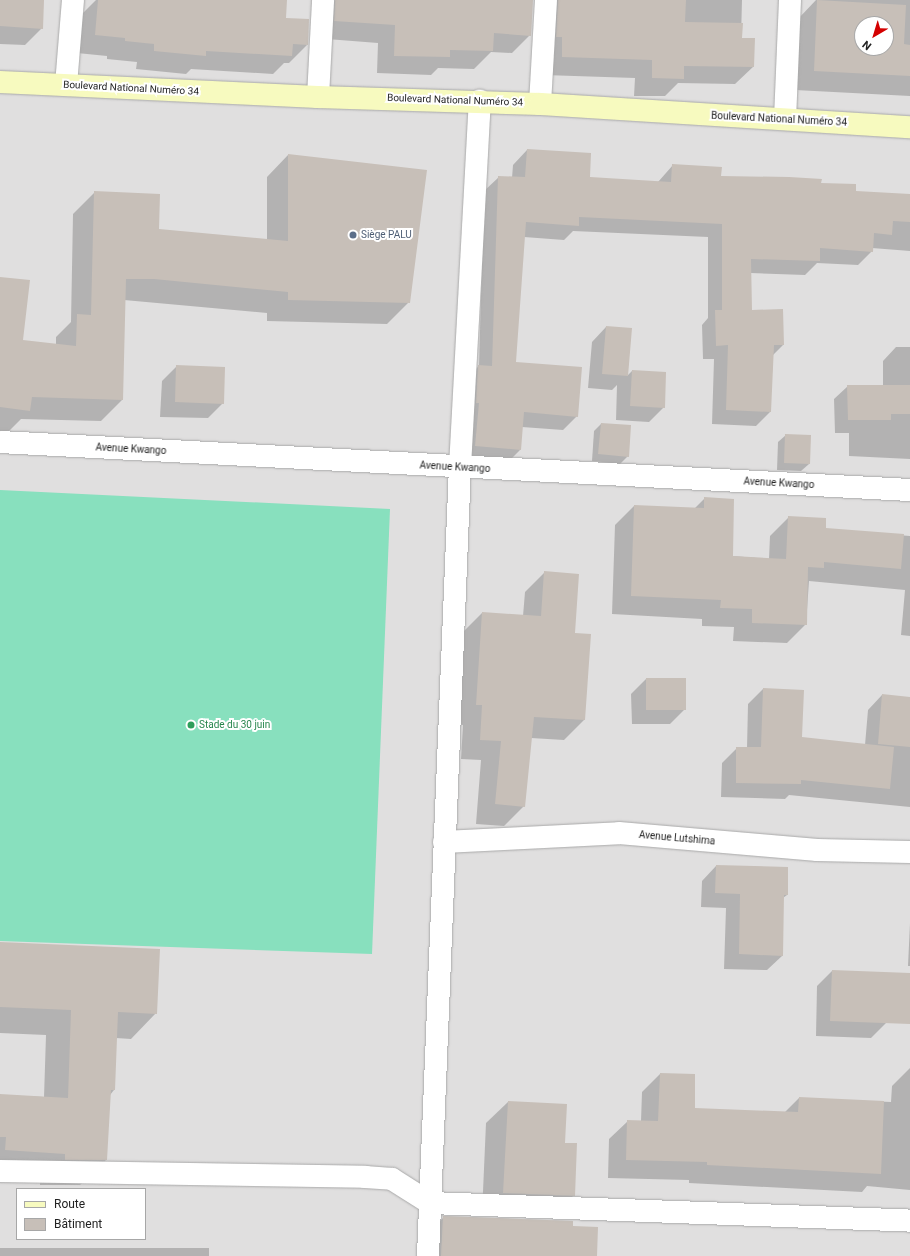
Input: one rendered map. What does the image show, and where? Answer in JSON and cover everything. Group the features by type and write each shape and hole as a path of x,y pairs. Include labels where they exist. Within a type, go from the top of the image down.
{"main road":[{"name":"Boulevard National Numéro 34","path":"0,82 318,98 480,101 910,126"}],"street":[{"path":"66,85 72,0"},
{"path":"318,98 322,0"},
{"path":"540,104 546,0"},
{"path":"785,119 790,0"},
{"path":"428,1256 460,467 480,101"},
{"name":"Avenue Kwango","path":"0,442 910,490"},
{"name":"Avenue Lutshima","path":"444,842 619,833 817,850 910,852"},
{"path":"0,1171 392,1179 430,1203 910,1221"}],"shaded area":[{"path":"0,0 910,0 910,1256 0,1256"}],"green space":[{"name":"Stade du 30 juin","path":"0,490 390,509 372,954 0,941"}],"building":[{"path":"0,0 44,0 43,29 0,26"},
{"path":"98,0 287,0 286,18 309,19 308,45 293,44 292,56 206,51 206,56 154,51 154,44 125,41 125,38 95,35"},
{"path":"335,0 533,0 531,36 494,33 493,51 450,50 450,57 394,56 395,25 334,21"},
{"path":"558,0 686,0 685,22 743,23 742,38 755,38 754,67 684,66 684,79 652,78 652,60 562,57 562,37 556,37"},
{"path":"817,0 906,5 904,44 910,45 910,76 814,71"},
{"path":"527,149 591,153 590,177 671,182 672,164 722,167 721,176 822,179 821,183 856,184 856,191 910,194 910,222 893,221 892,235 874,233 873,252 820,248 820,261 751,259 752,310 783,309 784,345 774,345 771,412 726,410 728,345 716,346 715,310 722,310 722,224 579,217 579,226 526,222 516,362 582,367 578,417 524,412 521,450 475,446 479,403 476,403 478,365 492,366 498,176 525,177"},
{"path":"288,154 427,170 410,303 288,300 288,292 154,279 126,279 123,400 32,397 30,411 0,407 0,277 30,280 23,340 76,346 77,314 91,315 94,191 160,194 159,229 288,241"},
{"path":"606,326 632,328 628,376 602,374"},
{"path":"176,365 225,367 224,404 175,402"},
{"path":"632,370 666,372 665,408 630,406"},
{"path":"847,385 910,385 910,414 891,414 891,420 848,420"},
{"path":"601,423 631,425 629,457 598,454"},
{"path":"785,434 811,435 810,464 784,463"},
{"path":"704,497 734,499 733,556 786,559 788,516 826,518 826,528 904,534 901,569 824,562 824,568 808,567 807,625 752,623 752,609 720,608 721,600 631,596 634,505 704,508"},
{"path":"544,571 579,574 575,633 591,634 585,720 534,717 525,807 495,804 501,741 480,740 482,705 476,705 482,612 541,616"},
{"path":"646,678 686,678 686,710 646,710"},
{"path":"763,688 804,690 802,737 894,747 890,789 801,780 801,784 736,783 736,747 761,747"},
{"path":"882,694 910,697 910,747 878,744"},
{"path":"716,865 788,867 788,895 784,895 783,956 739,954 740,894 715,893"},
{"path":"0,942 160,949 157,1014 118,1012 115,1090 111,1090 107,1160 65,1160 65,1154 5,1150 6,1137 0,1137 0,1094 68,1098 71,1010 0,1007"},
{"path":"832,970 910,973 910,1024 830,1021"},
{"path":"660,1073 695,1074 695,1108 798,1112 799,1097 884,1101 881,1174 707,1165 707,1162 626,1160 627,1120 658,1121"},
{"path":"508,1101 567,1104 565,1143 577,1143 575,1196 503,1193"},
{"path":"443,1216 573,1221 573,1226 598,1227 597,1256 441,1256"}],"place":[{"name":"Siège PALU","path":"353,235"},
{"name":"Stade du 30 juin","path":"191,725"}]}
